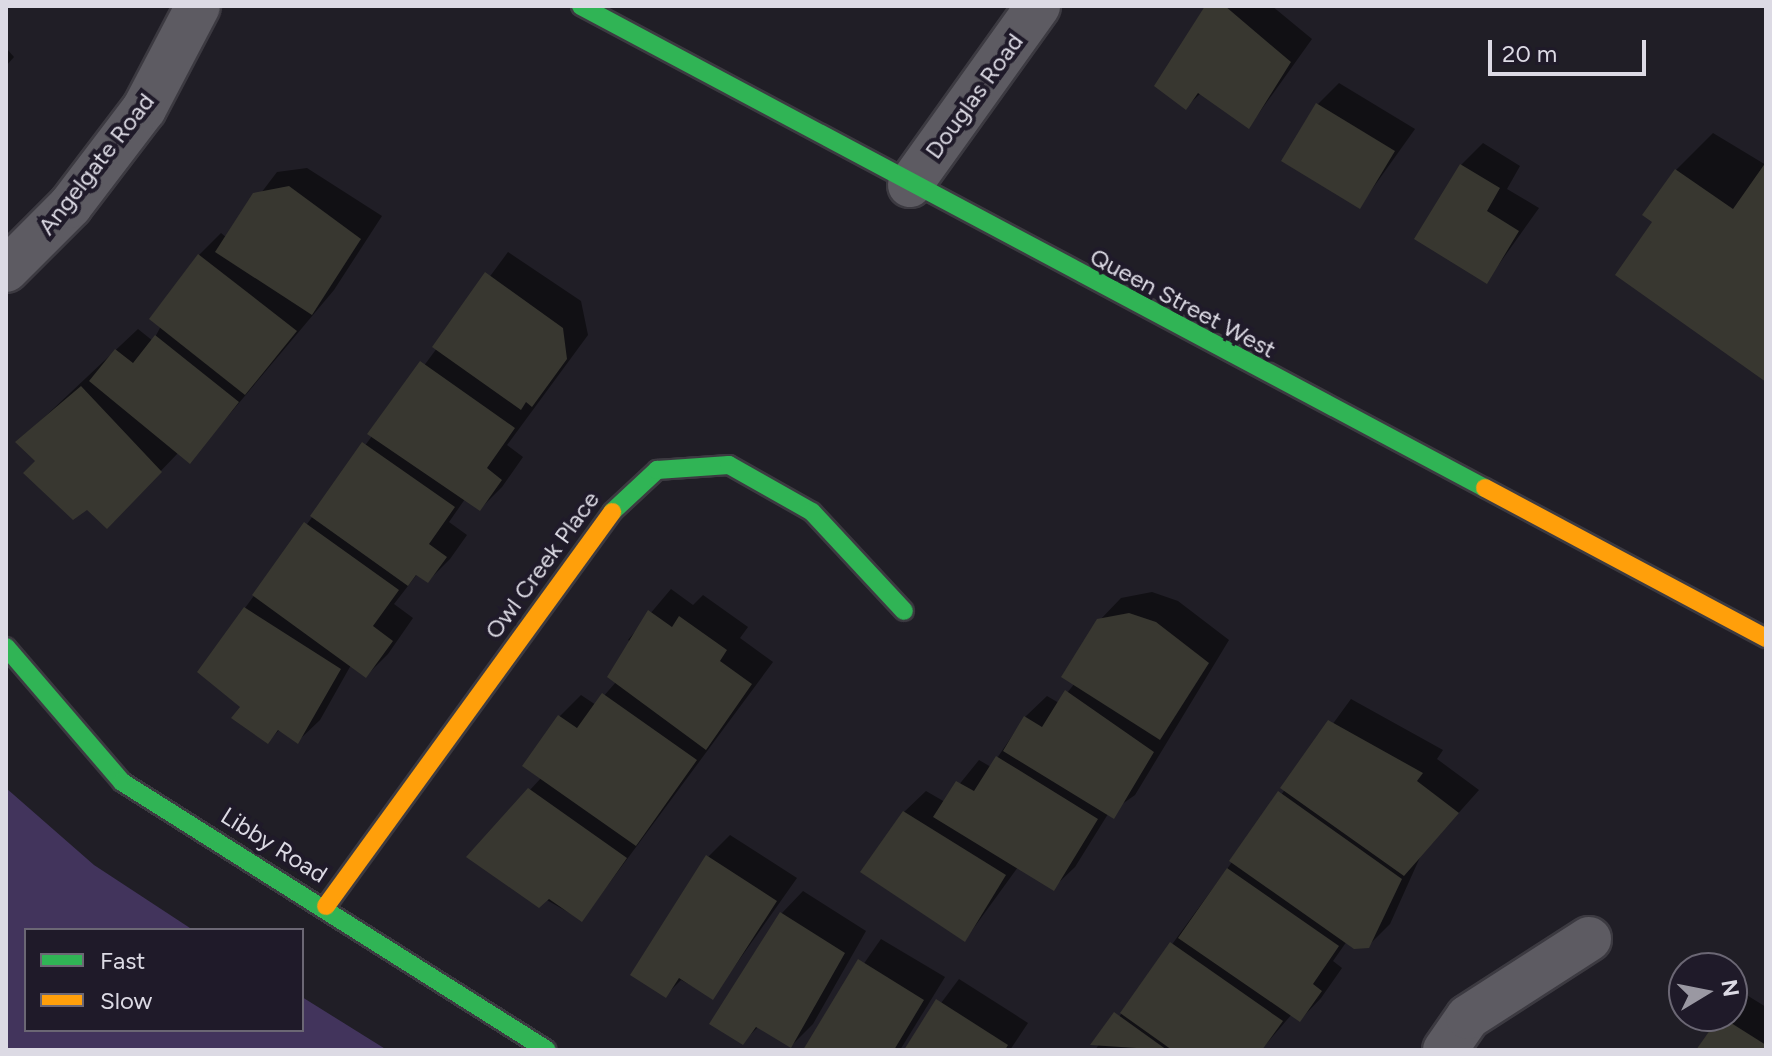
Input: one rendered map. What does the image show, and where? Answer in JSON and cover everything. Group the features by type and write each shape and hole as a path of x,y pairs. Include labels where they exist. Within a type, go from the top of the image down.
{"street":[{"name":"Angelgate Road","path":"6,270 70,206 144,109 198,6"},
{"name":"Queen Street West","path":"581,6 910,185 1766,638"},
{"name":"Douglas Road","path":"910,185 1038,6"},
{"name":"Owl Creek Place","path":"326,906 599,525 657,470 692,462 729,465 772,486 812,512 904,611"},
{"name":"Libby Road","path":"6,647 122,782 326,906 547,1050"},
{"path":"1445,1050 1468,1017 1589,939"}],"shaded area":[{"path":"6,788 94,865 190,928 24,928 24,1032 304,1032 304,998 387,1050 6,1050"}],"building":[{"path":"1205,6 1225,6 1291,62 1249,129 1198,93 1186,110 1154,86"},
{"path":"1316,103 1395,151 1360,209 1281,161"},
{"path":"1766,162 1766,382 1615,275 1652,222 1642,215 1675,169 1733,209"},
{"path":"1460,164 1500,188 1487,211 1519,231 1487,284 1414,239"},
{"path":"289,186 361,239 312,315 215,252 253,193"},
{"path":"198,254 297,331 245,395 149,319"},
{"path":"485,272 563,328 567,359 532,407 526,402 521,410 432,347"},
{"path":"155,335 239,402 190,464 89,381 115,349 133,363"},
{"path":"420,361 515,428 487,468 502,480 480,511 367,434"},
{"path":"81,386 162,472 107,529 87,510 73,520 23,473 35,461 15,442"},
{"path":"362,442 455,507 429,544 447,557 428,583 416,575 408,586 310,516"},
{"path":"304,522 399,590 373,626 393,641 366,678 252,595"},
{"path":"244,607 341,669 298,744 278,730 268,744 231,718 240,707 197,672"},
{"path":"648,610 672,627 679,616 727,650 720,661 752,684 706,750 607,677"},
{"path":"1129,613 1156,622 1209,663 1160,740 1061,677 1097,619"},
{"path":"1065,690 1154,752 1114,819 1003,751 1024,716 1042,727"},
{"path":"602,693 697,760 636,846 522,766 558,715 577,728"},
{"path":"1328,720 1423,773 1417,781 1459,813 1404,876 1280,788"},
{"path":"996,756 1098,819 1054,891 933,817 956,781 974,791"},
{"path":"528,788 627,858 582,922 549,899 539,908 466,857"},
{"path":"1278,791 1402,879 1369,948 1354,949 1229,861"},
{"path":"903,811 1006,875 965,942 860,872"},
{"path":"706,855 777,901 713,1000 679,978 666,998 630,975"},
{"path":"1227,868 1339,946 1313,984 1322,991 1300,1022 1178,938"},
{"path":"780,912 845,953 791,1048 756,1027 743,1045 709,1024"},
{"path":"1170,942 1283,1021 1262,1050 1172,1050 1120,1013"},
{"path":"858,959 924,1000 894,1050 803,1050"},
{"path":"936,999 1008,1045 1005,1050 904,1050"},
{"path":"1114,1012 1167,1050 1090,1045"},
{"path":"1709,1032 1745,1032 1766,1045 1766,1050 1696,1050"}],"traffic: fast":[{"path":"581,6 1485,488"},
{"path":"612,512 657,470 729,465 812,512 904,611"},
{"path":"6,647 122,782 547,1050"}],"traffic: slow":[{"path":"1485,488 1766,638"},
{"path":"326,906 612,512"}]}
